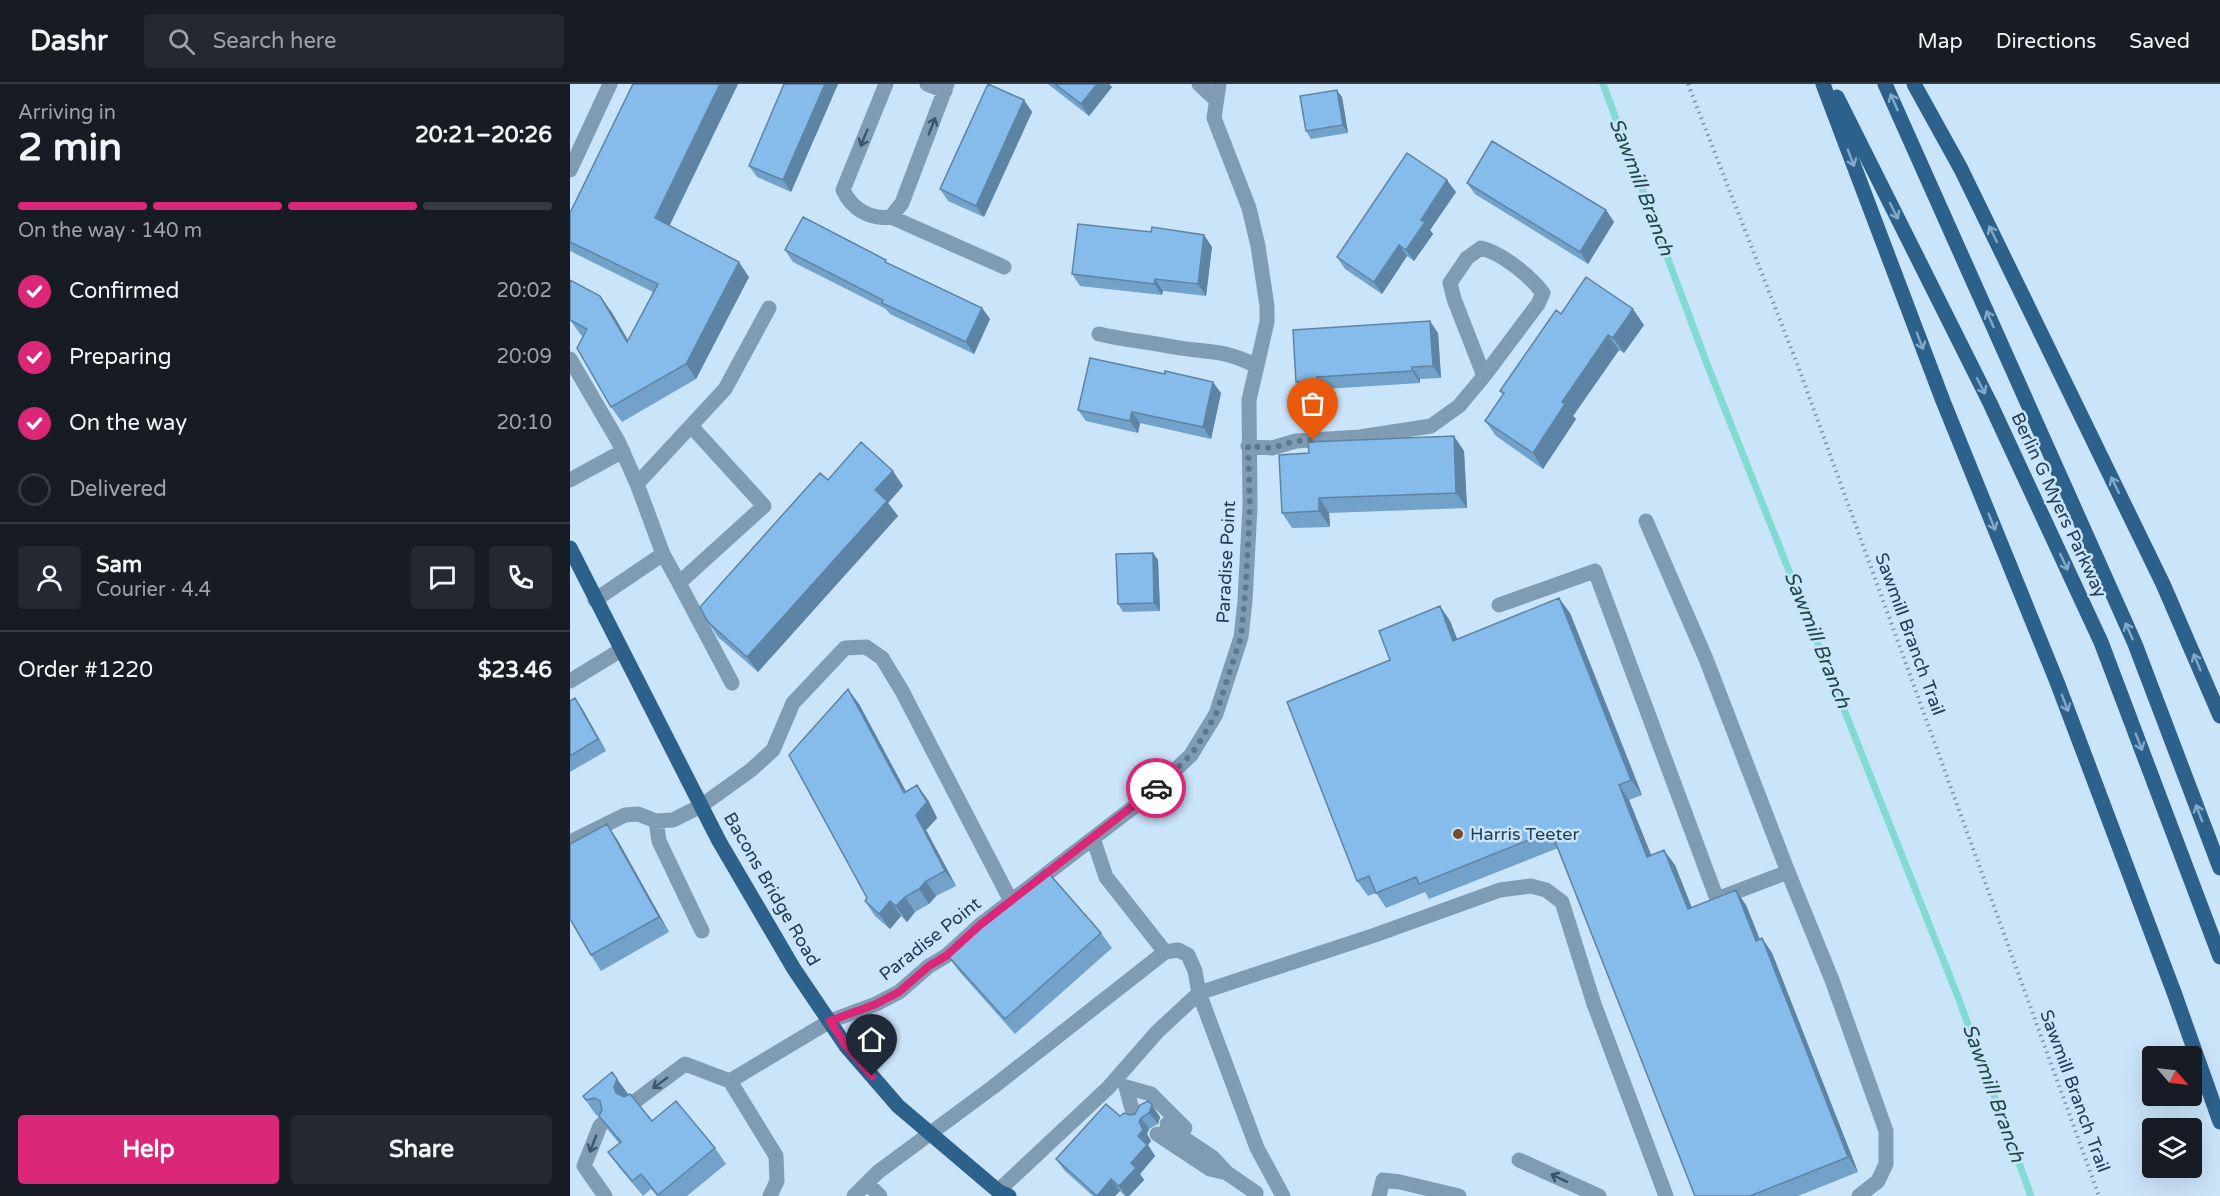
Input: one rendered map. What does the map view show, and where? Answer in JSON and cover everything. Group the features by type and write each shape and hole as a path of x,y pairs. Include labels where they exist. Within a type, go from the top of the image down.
{"main road":[{"path":"1822,84 1943,401 2057,682 2175,995 2220,1122"},
{"name":"Berlin G Myers Parkway","path":"1830,84 1990,403 2101,642 2220,957"},
{"name":"Berlin G Myers Parkway","path":"1886,84 2135,644 2220,868"},
{"path":"1914,84 1961,169 2158,574 2220,716"},
{"name":"Bacons Bridge Road","path":"570,548 701,806 769,928 846,1046 898,1106 1003,1194"}],"street":[{"path":"570,170 610,84"},
{"path":"886,84 843,190 848,201 860,211 880,219 891,217 1004,267"},
{"path":"891,217 902,203 946,87 927,84"},
{"path":"1200,84 1216,100"},
{"name":"Paradise Point","path":"730,1081 830,1021 876,1004 899,992 929,966 946,956 980,925 1148,795 1191,755 1216,714 1241,637 1250,507 1249,400 1267,322 1267,306 1258,246 1249,208 1214,118 1219,84"},
{"path":"1248,446 1272,448 1296,441 1360,437 1431,426 1459,406 1484,376 1538,304 1543,293 1536,283 1493,250 1481,248 1467,258 1450,283 1484,376"},
{"path":"637,484 725,389 769,308"},
{"path":"1099,334 1212,350 1239,356 1256,366"},
{"path":"570,359 623,451 663,554 732,683"},
{"path":"680,583 764,506 691,426"},
{"path":"570,480 623,451"},
{"path":"1646,521 1706,659 1832,980 1886,1131 1886,1164 1878,1181 1859,1196"},
{"path":"595,600 663,554"},
{"path":"1499,605 1595,571 1717,899 1788,872"},
{"path":"570,842 625,815 638,814 656,821 673,820 701,806 751,770 773,750 793,703 845,648 866,647 882,658 902,691 1011,901"},
{"path":"570,681 621,650"},
{"path":"656,821 658,841 702,931"},
{"path":"1093,838 1106,877 1164,952"},
{"path":"1003,1194 1121,1083 1157,1032 1199,993 1375,935 1500,890 1531,886 1546,890 1562,902 1594,1004 1666,1196"},
{"path":"854,1196 878,1172 931,1134 1164,952 1178,950 1188,955 1195,971 1199,993 1257,1148 1283,1196"},
{"path":"634,1102 686,1064 730,1081 776,1156 777,1180 770,1196"},
{"path":"1121,1083 1143,1112"},
{"path":"1121,1083 1151,1094 1185,1128 1199,1148"},
{"path":"603,1124 600,1126 584,1166 605,1196"},
{"path":"1227,1173 1210,1168 1162,1129 1176,1133 1212,1156 1227,1173 1256,1194 1274,1181"},
{"path":"1519,1160 1599,1196"},
{"path":"1379,1196 1383,1180 1459,1196"},
{"path":"867,1184 880,1196"}],"path":[{"name":"Sawmill Branch Trail","path":"1688,84 1798,366 2098,1196"}],"building":[{"path":"633,84 720,84 655,218 739,262 686,364 611,407 577,348 587,329 570,320 570,280 600,296 627,342 658,284 570,242 570,213"},
{"path":"784,84 825,84 783,180 749,166"},
{"path":"988,84 1024,100 976,206 940,189"},
{"path":"1055,84 1097,84 1081,104"},
{"path":"1337,90 1343,125 1306,131 1300,96"},
{"path":"1492,141 1606,210 1580,252 1467,183"},
{"path":"1407,153 1447,180 1421,220 1425,222 1406,250 1399,245 1374,282 1337,257"},
{"path":"803,217 886,260 885,262 982,308 966,342 882,303 883,300 785,250"},
{"path":"1078,224 1151,232 1152,227 1204,235 1198,284 1155,279 1154,284 1072,274"},
{"path":"1586,277 1633,309 1613,338 1608,335 1562,402 1565,404 1533,453 1485,421 1504,393 1500,391 1556,310 1561,314"},
{"path":"1430,321 1433,366 1412,367 1412,371 1317,377 1317,380 1296,382 1293,330"},
{"path":"1090,358 1213,382 1203,427 1132,412 1130,421 1078,410"},
{"path":"1454,436 1456,493 1319,498 1319,511 1282,513 1279,455 1309,453 1308,442"},
{"path":"861,442 893,471 875,490 887,501 747,657 708,622 700,607 820,473 828,480"},
{"path":"1153,553 1154,603 1118,604 1116,554"},
{"path":"1559,598 1631,780 1619,785 1647,857 1664,850 1688,909 1736,890 1756,941 1762,938 1848,1157 1750,1196 1695,1196 1551,831 1419,884 1416,877 1376,893 1369,876 1357,881 1287,702 1390,660 1379,631 1440,606 1453,641"},
{"path":"848,689 904,793 917,785 927,802 916,815 945,871 926,881 896,906 890,901 879,914 865,901 867,898 789,755"},
{"path":"575,698 598,739 570,756 570,701"},
{"path":"607,824 659,917 591,955 570,919 570,844"},
{"path":"1045,869 1101,933 1005,1019 948,956"},
{"path":"612,1072 617,1079 614,1087 616,1093 624,1097 630,1094 652,1121 676,1101 715,1148 658,1195 641,1174 632,1181 608,1152 621,1142 599,1116 602,1110 600,1101 594,1098 586,1100 583,1096"},
{"path":"1148,1101 1152,1105 1149,1113 1139,1122 1143,1130 1138,1136 1147,1145 1131,1163 1136,1168 1119,1186 1111,1179 1097,1196 1056,1159 1106,1104 1120,1116 1124,1113 1135,1114 1140,1105"}],"waterway":[{"name":"Sawmill Branch","path":"1603,84 1707,364 1958,997 2031,1196"}],"way so far":[{"path":"1156,788 1191,755 1216,714 1241,637 1250,507 1248,446 1272,448 1296,441 1313,440"}],"place":[{"name":"Harris Teeter","path":"1458,834"}],"route":[{"path":"872,1076 846,1046 830,1021 876,1004 899,992 929,966 946,956 980,925 1156,788"}]}
